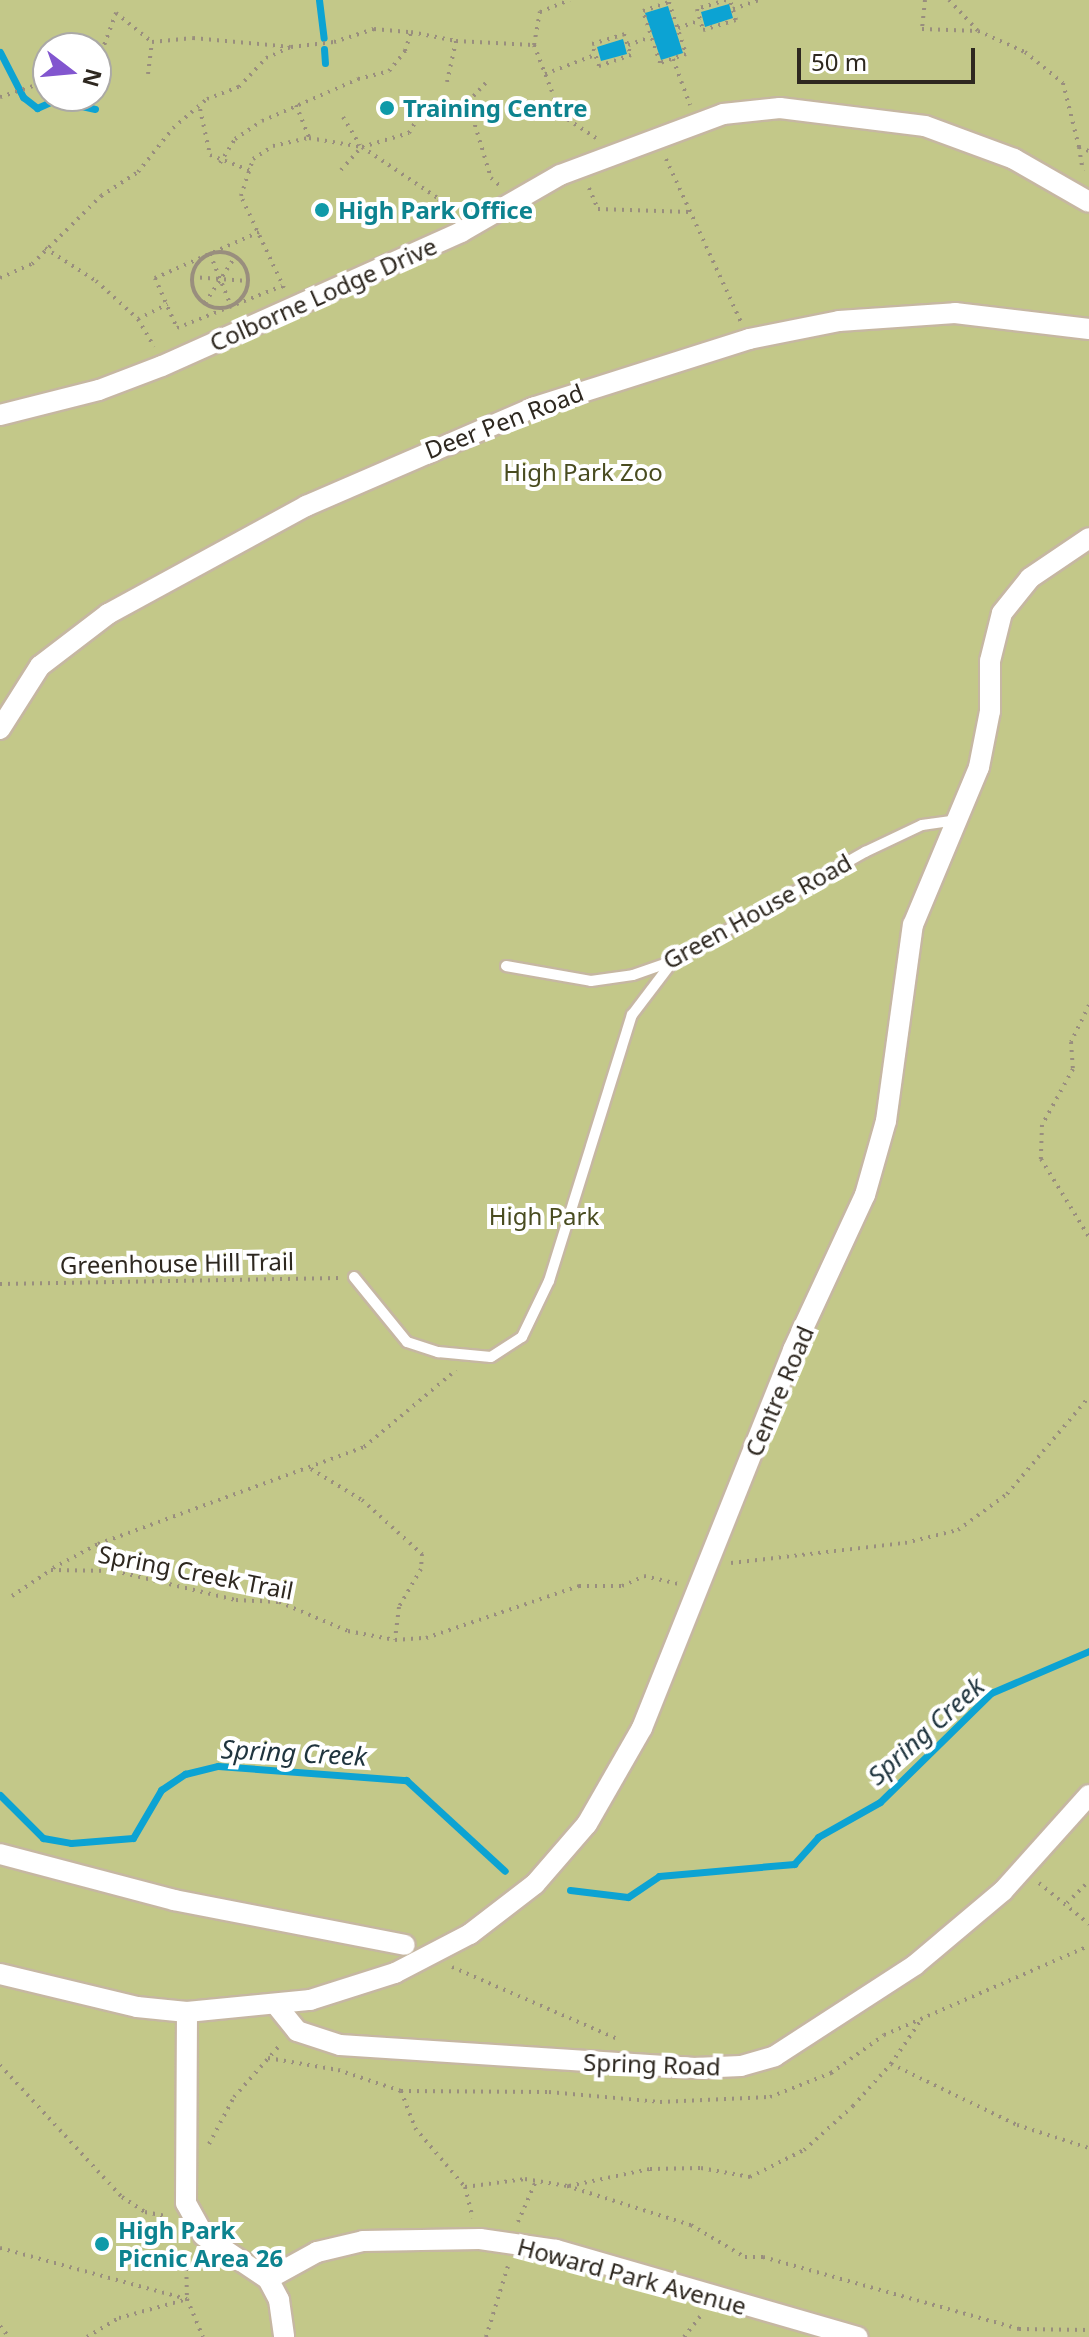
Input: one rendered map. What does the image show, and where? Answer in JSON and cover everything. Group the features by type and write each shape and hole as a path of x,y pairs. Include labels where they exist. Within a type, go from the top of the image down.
{"street":[{"name":"Colborne Lodge Drive","path":"0,415 99,390 162,366 461,232 560,175 723,114 780,108 925,126 1014,159 1089,202"},
{"name":"Deer Pen Road","path":"0,729 40,666 108,614 306,506 532,408 749,339 839,321 955,313 1089,329"},
{"name":"Centre Road","path":"187,2012 277,2006 395,1973 470,1934 535,1884 587,1824 626,1763 699,1590 793,1350 865,1195 886,1121 913,925 986,743 990,661 1002,613 1030,578 1089,538"},
{"name":"Spring Road","path":"277,2006 297,2031 340,2045 648,2064 741,2066 775,2056 915,1965 961,1929 1089,1795"},
{"path":"0,1854 174,1900 405,1945"},
{"path":"0,1974 137,2007 187,2012 186,2203 204,2236 268,2279 279,2300 284,2337"},
{"name":"Howard Park Avenue","path":"268,2279 317,2252 363,2241 480,2239 556,2250 858,2337"}],"lane":[{"name":"Green House Road","path":"506,966 591,981 633,975 673,961 865,852 922,825 957,820"},
{"path":"354,1277 407,1342 491,1357 522,1337 549,1281 632,1015 673,961"}],"path":[{"path":"570,0 540,12 534,45 561,115 606,144"},
{"path":"653,0 655,7"},
{"path":"728,0 733,9 736,20 703,30 697,9 728,0"},
{"path":"733,9 759,0"},
{"path":"925,0 922,29 978,31 1025,52 1063,83 1083,171"},
{"path":"949,0 978,31"},
{"path":"669,2 686,54 660,63 643,11 655,7 669,2"},
{"path":"109,32 116,13 152,42 193,38 291,47 334,42 374,29 456,41 534,45"},
{"path":"678,28 701,20"},
{"path":"220,163 235,139 296,105 389,71 405,51 411,32"},
{"path":"624,34 628,45 631,55 599,66 592,44 624,34"},
{"path":"628,45 651,37"},
{"path":"447,82 456,41"},
{"path":"148,74 152,42"},
{"path":"0,278 32,264 101,196 138,172 173,128 200,109 207,99 239,87 266,58 291,47"},
{"path":"545,74 595,55"},
{"path":"673,59 685,92"},
{"path":"289,298 241,196 253,159 273,146 309,138 362,147 409,133 417,119 468,102 486,83"},
{"path":"0,97 32,86"},
{"path":"468,102 491,178 506,192"},
{"path":"296,105 309,138"},
{"path":"200,109 210,155 220,163 250,170"},
{"path":"343,117 362,147 439,199 449,225"},
{"path":"341,170 362,147"},
{"path":"1079,147 1089,151"},
{"path":"664,154 749,339"},
{"path":"588,186 598,209 690,212"},
{"path":"259,232 155,278 177,328 283,285"},
{"path":"45,248 96,281 138,319 157,354"},
{"path":"210,254 235,257"},
{"path":"192,277 210,254"},
{"path":"210,254 231,306"},
{"path":"205,303 235,257"},
{"path":"235,257 248,281"},
{"path":"192,277 248,281"},
{"path":"192,277 205,303"},
{"path":"231,306 248,281"},
{"path":"205,303 231,306"},
{"path":"138,319 167,304"},
{"path":"1089,1005 1071,1042 1073,1069 1042,1125 1041,1159 1089,1237"},
{"name":"Greenhouse Hill Trail","path":"0,1284 354,1277"},
{"path":"12,1596 98,1544 311,1469 364,1447 470,1355"},
{"path":"710,1562 905,1543 958,1530 1007,1494 1089,1397"},
{"path":"311,1469 362,1500 422,1554 421,1569 399,1607 395,1640"},
{"name":"Spring Creek Trail","path":"51,1570 115,1571 236,1600 279,1602 348,1631 395,1640 426,1638 579,1586 622,1586 644,1576 699,1590"},
{"path":"1022,1868 1089,1924"},
{"path":"1067,1903 1089,1881"},
{"path":"452,1967 634,2046 648,2064"},
{"path":"567,2186 650,2169 701,2168 750,2177 804,2150 891,2064 922,2018"},
{"path":"207,2149 234,2097 281,2044"},
{"path":"268,2058 338,2070 401,2091 415,2128 465,2187 480,2239"},
{"path":"891,2064 1017,2125 1089,2148"},
{"path":"0,2065 122,2197 145,2212 166,2216"},
{"path":"465,2187 525,2179 567,2186 691,2225 745,2257 763,2257 1019,2329 1089,2330"},
{"path":"0,2248 187,2299"},
{"path":"186,2253 187,2299 203,2337"},
{"path":"684,2337 712,2295"},
{"path":"87,2337 119,2318 187,2299"},
{"path":"0,2326 9,2337"}],"green space":[{"name":"High Park","path":"0,0 1089,0 1089,2337 0,2337"}],"water":[{"path":"729,4 733,18 705,27 701,12"},
{"path":"668,6 683,53 661,60 645,13"},
{"path":"623,39 627,54 601,61 597,47"}],"waterway":[{"path":"319,0 324,38"},
{"path":"324,49 325,63"},
{"path":"0,52 23,97 32,104"},
{"name":"Spring Creek","path":"570,1890 628,1897 659,1876 794,1864 818,1837 880,1802 991,1693 1089,1651"},
{"name":"Spring Creek","path":"0,1795 43,1838 71,1843 133,1838 161,1790 185,1774 218,1766 406,1780 505,1871"}],"place":[{"name":"Training Centre","path":"387,108"},
{"name":"High Park Office","path":"322,210"},
{"name":"High Park Picnic Area 26","path":"102,2244"}],"park label":[{"name":"High Park Zoo","path":"583,472"}]}
